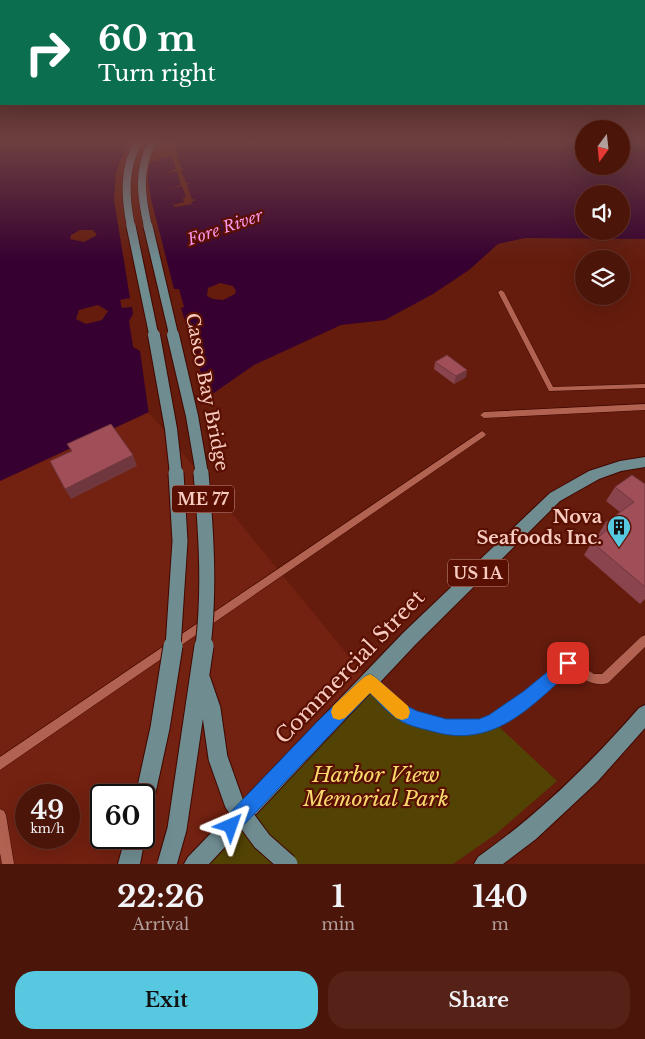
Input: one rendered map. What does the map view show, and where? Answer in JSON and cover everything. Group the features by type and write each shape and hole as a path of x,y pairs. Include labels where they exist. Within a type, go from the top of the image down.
{"main road":[{"name":"ME 77","path":"126,180 127,205 175,454 180,505 177,604 169,666 147,784"},
{"name":"Casco Bay Bridge","path":"141,180 141,196 191,412 201,466 206,536 206,624 200,676 177,829 167,864"},
{"name":"Commercial Street","path":"195,864 410,638 555,497 594,475 620,466 645,462"},
{"path":"200,676 211,709 218,758 234,803 262,841 288,864"},
{"path":"485,864 542,822 573,792 645,714"},
{"path":"129,864 132,849"}],"lane":[{"path":"501,292 551,389 645,386"},
{"path":"484,415 645,407"},
{"path":"0,764 482,434"},
{"path":"370,682 401,712 415,719 446,728 479,727 494,722 530,697 568,663 593,679 604,679 645,640"},
{"path":"0,815 8,864"}],"shaded area":[{"path":"149,412 370,682 195,864 0,864 0,481"}],"green space":[{"name":"Harbor View Memorial Park","path":"370,682 401,712 446,728 494,722 557,781 496,834 453,864 194,864"}],"water":[{"name":"Fore River","path":"0,180 645,180 645,239 630,239 630,185 575,185 575,238 525,238 498,244 469,270 433,294 385,320 341,325 254,365 208,397 149,412 0,481"}],"pier":[{"path":"115,180 148,180 174,289 179,289 184,307 181,308 209,399 149,415 140,351 133,347 129,321 133,314 132,307 122,308 120,300 130,298 114,200"},
{"path":"180,180 190,183 187,185 192,199 196,200 191,202 192,204 175,207 173,205 184,202 183,198 186,197 182,186 167,190 181,185"},
{"path":"80,230 93,230 97,235 84,242 70,239 71,235"},
{"path":"220,283 233,286 236,291 235,294 223,300 207,296 208,288"},
{"path":"98,305 108,311 102,320 86,324 76,319 79,310"}],"building":[{"path":"447,355 467,370 456,376 435,362"},
{"path":"111,424 133,455 65,489 50,461 72,451 67,444"},
{"name":"Nova Seafoods Inc.","path":"632,475 645,484 645,587 592,542 611,527 605,523 634,502 615,487"}],"slow traffic":[{"path":"339,712 370,682 402,712"}],"place":[{"name":"Nova Seafoods Inc.","path":"619,548"}],"route":[{"path":"231,826 325,726 370,682 401,712 415,719 446,728 460,729 479,727 494,722 530,697 568,663"}]}
